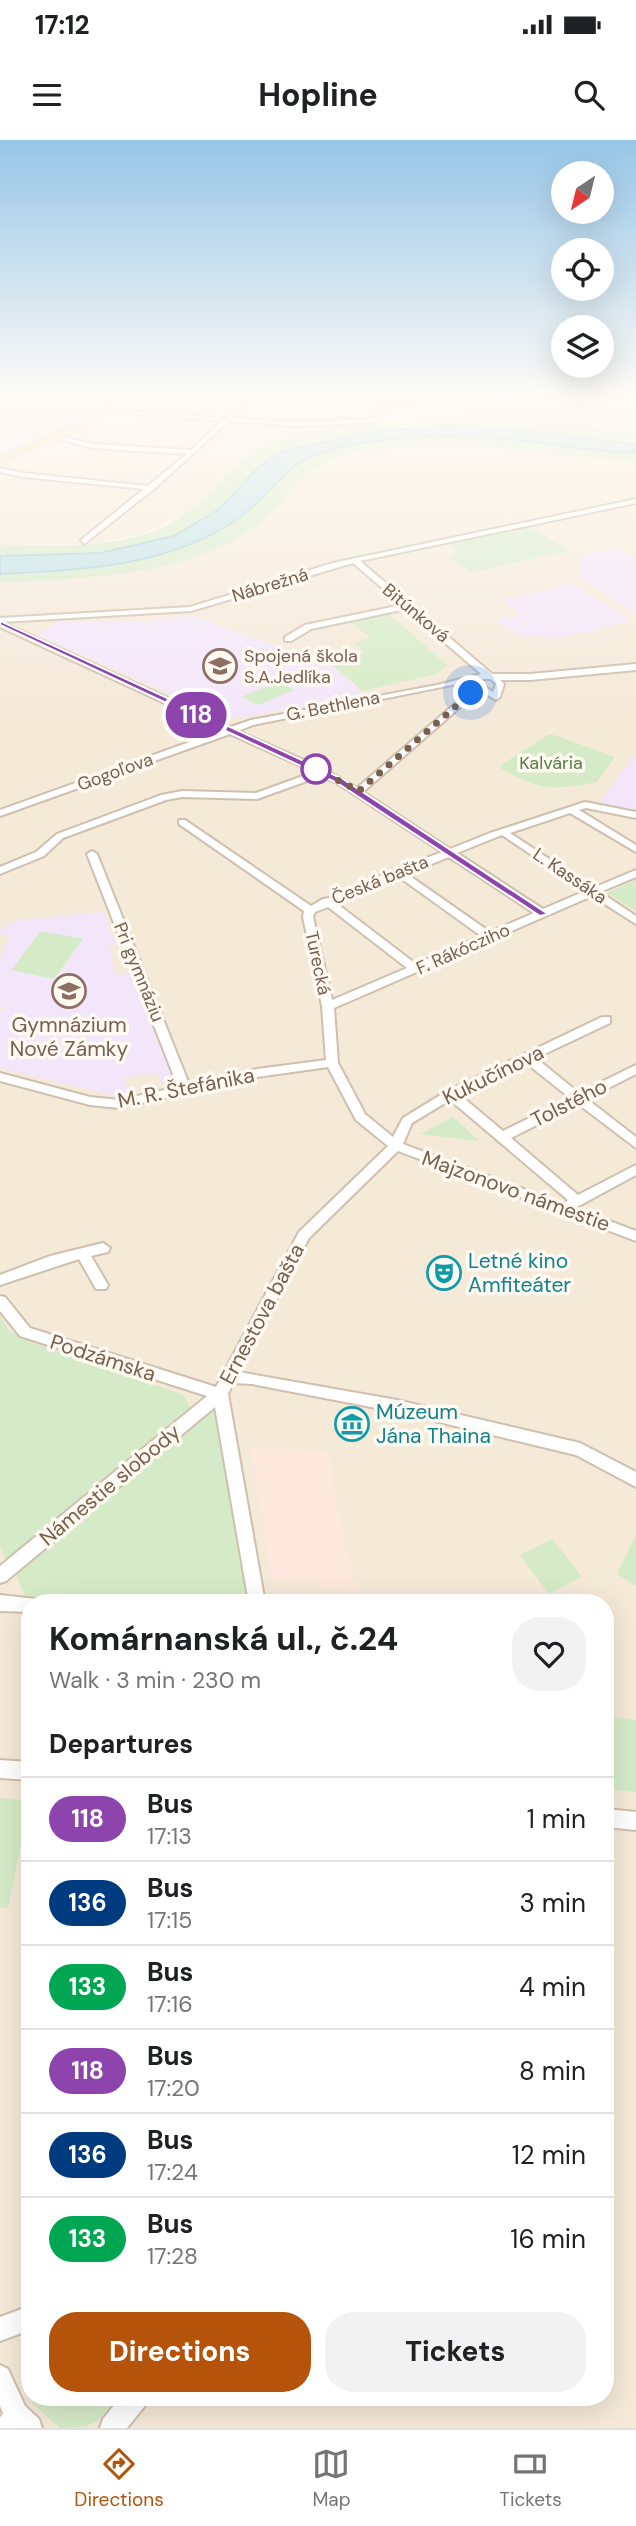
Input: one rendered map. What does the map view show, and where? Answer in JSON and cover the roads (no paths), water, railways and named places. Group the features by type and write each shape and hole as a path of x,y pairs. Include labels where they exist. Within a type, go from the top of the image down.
{"street":[{"path":"84,542 133,503"},
{"name":"Nábrežná","path":"0,620 141,614 191,609 354,560 628,503"},
{"name":"Bitúnková","path":"354,560 408,606 475,682"},
{"path":"289,639 309,627 408,606"},
{"name":"Nábrežná","path":"0,620 67,616"},
{"path":"19,634 16,625 35,617"},
{"path":"0,620 19,634 323,772 359,791 543,914"},
{"path":"0,630 19,634"},
{"path":"359,791 475,682 636,667"},
{"path":"475,682 496,697 495,680"},
{"name":"G. Bethlena","path":"230,730 251,723 475,682"},
{"path":"211,722 251,723 247,734 253,741"},
{"path":"211,722 210,738 253,741"},
{"name":"Gogoľova","path":"2,810 230,730"},
{"path":"0,871 40,854 60,835 164,797 182,794 263,795 323,772"},
{"path":"426,835 456,841 498,833 585,805 636,815"},
{"path":"570,809 636,849"},
{"name":"Turecká","path":"182,822 310,910 309,917 328,1006 332,1063 360,1117 396,1146"},
{"name":"Česká bašta","path":"310,910 498,833"},
{"name":"L. Kassáka","path":"498,833 636,921"},
{"path":"423,862 432,849 426,835"},
{"name":"Pri gymnáziu","path":"92,854 186,1091"},
{"path":"398,872 490,937"},
{"name":"F. Rákócziho","path":"328,1006 636,873"},
{"path":"327,901 415,970"},
{"name":"Kukučínova","path":"396,1146 407,1121 451,1094 606,1020"},
{"path":"528,1058 636,1144"},
{"name":"M. R. Štefánika","path":"0,1077 110,1104 133,1103 257,1073 332,1063"},
{"name":"Tolstého","path":"502,1137 636,1069"},
{"name":"Majzonovo námestie","path":"451,1094 578,1201"},
{"name":"Majzonovo námestie","path":"396,1146 636,1236"},
{"name":"Ernestova bašta","path":"255,1594 220,1394 304,1235 396,1146"},
{"path":"562,1209 636,1169"},
{"path":"0,1280 103,1248"},
{"path":"82,1253 101,1285"},
{"name":"Podzámska","path":"0,1301 24,1332 220,1394"},
{"path":"229,1377 252,1378 397,1406 580,1449 636,1480"},
{"name":"Námestie slobody","path":"0,1576 220,1394"},
{"path":"0,1603 21,1604"},
{"path":"0,1769 21,1770"},
{"path":"614,1819 636,1821"},
{"path":"0,2329 21,2321"},
{"path":"0,2377 18,2424"},
{"path":"112,2428 129,2406"}],"water":[{"path":"225,503 256,503 239,518 213,534 155,556 93,568 0,574 0,556 100,553 174,536 218,510"}],"place":[{"name":"Spojená škola S.A.Jedlíka","path":"220,666"},
{"name":"Gymnázium Nové Zámky","path":"69,991"},
{"name":"Letné kino Amfiteáter","path":"444,1273"},
{"name":"Múzeum Jána Thaina","path":"352,1424"}],"park label":[{"name":"Kalvária","path":"551,763"}]}
